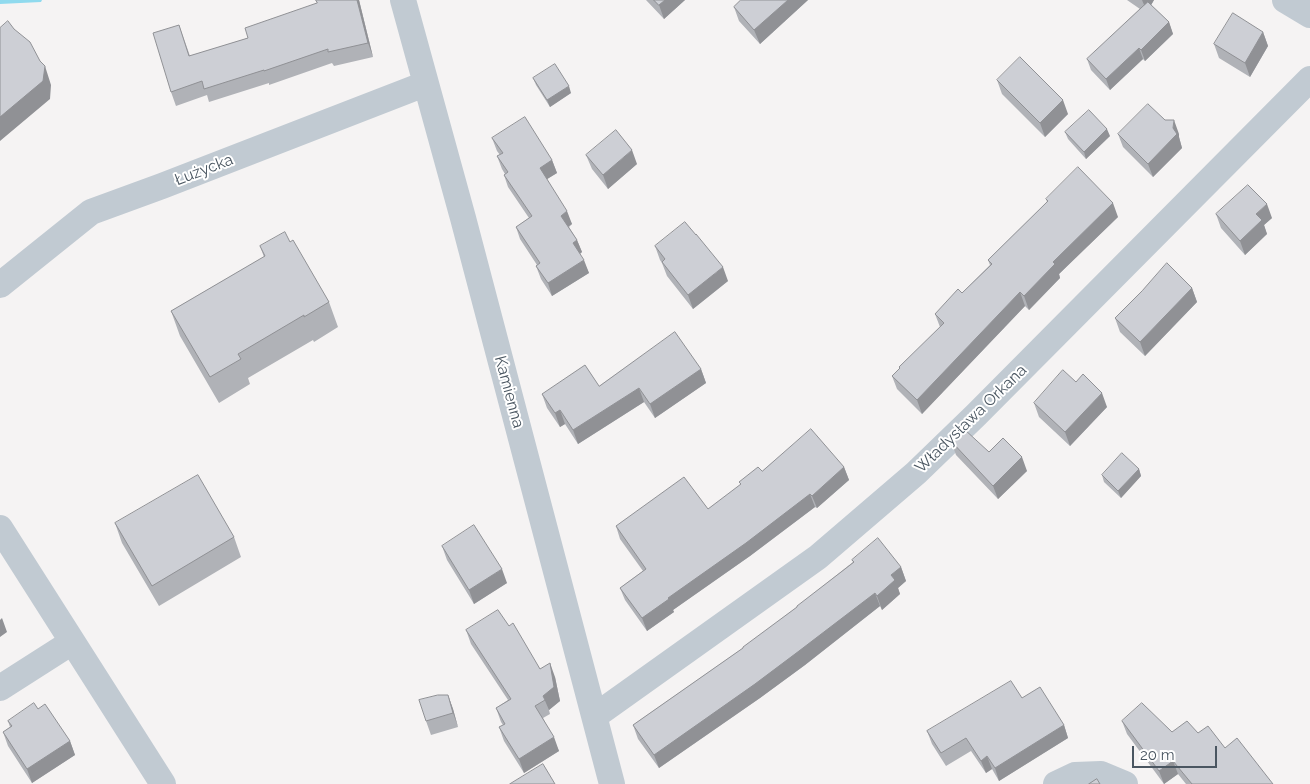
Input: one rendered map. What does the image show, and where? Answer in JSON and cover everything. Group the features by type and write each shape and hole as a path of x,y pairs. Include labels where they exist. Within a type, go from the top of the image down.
{"street":[{"name":"Kamienna","path":"403,0 463,218 612,784"},
{"path":"1285,0 1310,15"},
{"name":"Władysława Orkana","path":"594,716 818,557 916,472 983,408 1310,79"},
{"name":"Łużycka","path":"0,285 92,212 426,84"},
{"path":"0,528 163,784"},
{"path":"0,688 72,642"},
{"path":"1056,784 1075,774 1101,774 1126,784"}],"water":[{"path":"0,0 42,0 41,2 0,4"}],"building":[{"path":"316,0 357,0 368,43 328,52 328,49 204,89 202,81 171,92 153,33 179,25 189,56 248,38 245,28 317,3"},
{"path":"654,0 665,0 659,5"},
{"path":"741,0 788,0 754,30 734,7"},
{"path":"1148,2 1169,22 1141,50 1139,48 1106,79 1087,59"},
{"path":"1233,13 1263,32 1245,63 1214,44"},
{"path":"8,21 14,29 30,42 40,61 45,66 43,81 0,117 0,28"},
{"path":"1020,57 1063,100 1040,123 997,80"},
{"path":"555,64 569,86 547,100 533,78"},
{"path":"1148,104 1165,120 1174,120 1173,128 1177,134 1148,164 1118,134"},
{"path":"1089,110 1107,129 1084,152 1065,132"},
{"path":"525,117 552,160 540,168 567,211 561,216 577,240 573,243 584,260 548,283 536,266 540,263 516,227 532,216 504,175 508,172 497,156 503,153 492,138"},
{"path":"616,130 632,150 603,175 586,155"},
{"path":"1078,167 1113,203 1053,262 1055,264 1024,296 1020,292 917,400 892,376 944,323 935,314 958,289 962,293 992,264 988,260 1048,201 1046,199"},
{"path":"1248,185 1267,204 1256,214 1262,220 1240,241 1216,214"},
{"path":"685,222 723,267 688,295 662,262 665,259 655,246"},
{"path":"285,232 290,242 293,240 329,302 238,354 241,359 210,377 171,311 265,256 260,246"},
{"path":"1167,263 1192,288 1140,342 1115,318"},
{"path":"675,332 701,369 650,404 639,388 573,430 560,410 555,413 542,394 585,365 599,386"},
{"path":"1063,370 1076,382 1083,374 1102,393 1065,432 1034,403"},
{"path":"811,429 844,467 812,496 810,494 642,618 620,588 646,569 616,526 684,477 708,509 741,484 739,482 758,467 762,471"},
{"path":"964,429 989,452 1003,438 1022,457 993,486 951,441"},
{"path":"1122,453 1139,469 1118,491 1102,475"},
{"path":"198,475 234,537 152,586 115,523"},
{"path":"474,525 502,569 469,590 442,546"},
{"path":"878,538 901,567 891,575 895,580 877,596 875,593 755,684 654,755 633,725 743,648 797,607 854,562 852,560"},
{"path":"498,610 509,626 513,623 540,669 550,663 554,687 543,696 545,700 535,706 554,737 519,759 499,727 505,724 496,708 511,699 466,630"},
{"path":"1011,681 1022,698 1040,687 1064,725 995,768 987,756 981,761 966,738 941,753 927,731"},
{"path":"438,695 448,695 453,713 426,721 419,700"},
{"path":"34,703 38,709 45,704 70,741 27,769 3,732 12,726 8,721"},
{"path":"1142,703 1172,732 1187,721 1198,733 1208,726 1225,748 1237,738 1273,784 1192,784 1173,761 1159,771 1122,721"},
{"path":"543,764 555,784 510,784"},
{"path":"1097,779 1100,784 1089,784"}]}
